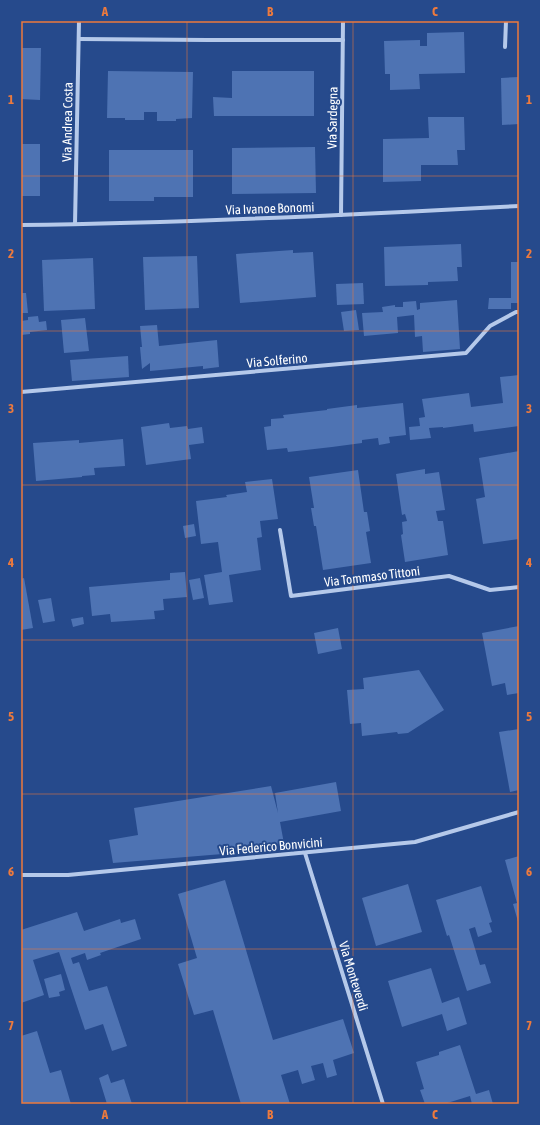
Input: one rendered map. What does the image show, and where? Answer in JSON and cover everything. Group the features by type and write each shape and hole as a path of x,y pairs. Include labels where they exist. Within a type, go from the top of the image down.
{"street":[{"name":"Via Andrea Costa","path":"75,224 79,21"},
{"name":"Via Sardegna","path":"341,216 343,21"},
{"path":"506,21 506,47"},
{"path":"79,39 343,40"},
{"name":"Via Ivanoe Bonomi","path":"21,225 341,216 519,206"},
{"name":"Via Solferino","path":"21,392 466,353 490,326 516,312 519,312"},
{"name":"Via Tommaso Tittoni","path":"280,530 291,596 449,576 490,590 519,587"},
{"name":"Via Federico Bonvicini","path":"21,875 68,875 415,842 519,812"},
{"name":"Via Monteverdi","path":"305,853 384,1104"}],"building":[{"path":"464,32 465,73 419,74 420,89 390,90 390,74 385,74 384,41 420,40 420,46 427,46 427,33"},
{"path":"21,48 41,48 40,100 21,99"},
{"path":"108,71 193,72 192,118 176,119 176,121 157,121 157,112 144,112 144,120 107,118"},
{"path":"232,71 314,71 314,116 214,116 213,97 232,98"},
{"path":"519,77 519,124 502,125 501,78"},
{"path":"428,117 464,117 465,150 457,150 458,165 421,165 421,181 383,182 383,139 429,138"},
{"path":"21,144 40,144 40,196 21,196"},
{"path":"315,147 316,193 232,194 232,148"},
{"path":"109,150 193,150 193,197 154,197 154,201 109,201"},
{"path":"461,244 462,267 457,267 458,281 428,282 428,285 385,286 384,247"},
{"path":"293,250 293,253 313,252 316,297 240,303 236,254"},
{"path":"197,256 199,308 145,310 143,257"},
{"path":"93,258 95,309 44,311 42,260"},
{"path":"511,262 519,262 519,303 511,303 511,309 488,309 489,298 511,298"},
{"path":"363,283 364,304 337,305 336,284"},
{"path":"21,293 26,293 28,313 21,313"},
{"path":"457,300 460,349 423,352 422,336 415,337 414,315 397,317 398,333 364,336 362,313 383,312 382,307 395,305 395,307 403,307 403,302 416,301 417,310 420,309 420,303"},
{"path":"356,310 359,330 344,331 341,312"},
{"path":"38,316 39,322 46,321 47,330 30,332 30,334 21,335 21,321 28,320 28,317"},
{"path":"85,318 89,351 64,353 61,320"},
{"path":"157,325 159,346 217,340 219,367 203,369 203,366 150,371 150,363 142,369 140,326"},
{"path":"128,356 129,377 72,381 70,360"},
{"path":"519,375 519,426 474,432 473,424 443,428 429,428 431,438 410,440 409,427 420,426 419,418 425,417 422,399 469,393 471,407 503,403 500,377"},
{"path":"403,403 406,435 389,437 390,443 379,445 378,438 362,440 362,443 288,452 287,448 267,450 264,427 271,426 271,419 284,418 283,415 357,405 357,408"},
{"path":"169,423 170,428 187,426 188,429 202,427 204,443 189,445 191,459 146,465 141,427"},
{"path":"123,439 125,466 94,468 95,475 36,481 33,443 79,440 79,443"},
{"path":"519,451 519,539 483,544 476,499 485,497 479,458"},
{"path":"425,469 425,474 439,472 445,510 436,511 438,521 443,521 448,555 405,562 401,535 403,534 402,522 407,521 405,514 402,515 396,474"},
{"path":"358,470 364,512 367,512 370,531 366,532 371,563 323,570 316,526 314,526 311,508 314,508 309,477"},
{"path":"272,479 278,519 260,521 262,537 257,538 261,570 229,575 233,602 209,605 204,575 222,572 218,542 201,544 196,501 227,497 226,495 247,492 245,482"},
{"path":"194,524 196,536 185,538 183,526"},
{"path":"185,572 187,597 163,599 164,610 154,611 155,619 111,622 110,614 92,616 89,587 170,580 170,573"},
{"path":"24,578 33,628 21,630 21,579"},
{"path":"200,578 204,598 193,600 189,580"},
{"path":"51,598 55,621 43,623 38,600"},
{"path":"83,617 84,624 73,627 71,619"},
{"path":"519,626 519,693 507,695 505,683 492,686 482,633"},
{"path":"338,628 342,649 318,654 314,633"},
{"path":"419,670 444,710 408,733 398,734 397,732 362,736 361,723 350,724 347,690 364,689 363,678"},
{"path":"519,729 519,790 510,792 499,732"},
{"path":"336,782 341,811 280,822 285,849 113,863 109,840 138,835 134,808 271,786 278,813 275,793"},
{"path":"519,856 519,925 513,904 517,903 505,860"},
{"path":"225,880 273,1040 343,1019 354,1053 333,1060 337,1075 327,1078 323,1063 311,1066 315,1080 302,1084 298,1070 281,1075 290,1104 241,1104 213,1010 194,1015 178,964 197,958 178,894"},
{"path":"408,884 422,932 376,946 362,898"},
{"path":"481,886 492,922 489,923 492,932 478,937 475,927 469,929 480,965 485,964 491,983 467,991 436,900"},
{"path":"77,912 84,931 120,919 121,923 135,919 141,939 100,953 101,955 87,960 85,953 71,958 73,964 79,962 89,991 107,986 127,1046 112,1051 103,1024 85,1030 59,952 33,960 44,995 21,1003 21,930"},
{"path":"431,968 442,1003 459,997 467,1024 447,1031 442,1014 402,1027 388,981"},
{"path":"61,974 65,990 59,992 60,996 49,998 44,979"},
{"path":"37,1031 50,1073 61,1070 71,1104 21,1104 21,1036"},
{"path":"460,1045 476,1094 489,1090 493,1104 472,1104 470,1096 444,1104 425,1104 420,1090 424,1089 416,1062 439,1055 439,1052"},
{"path":"108,1074 111,1083 124,1079 132,1104 107,1104 99,1078"}]}
